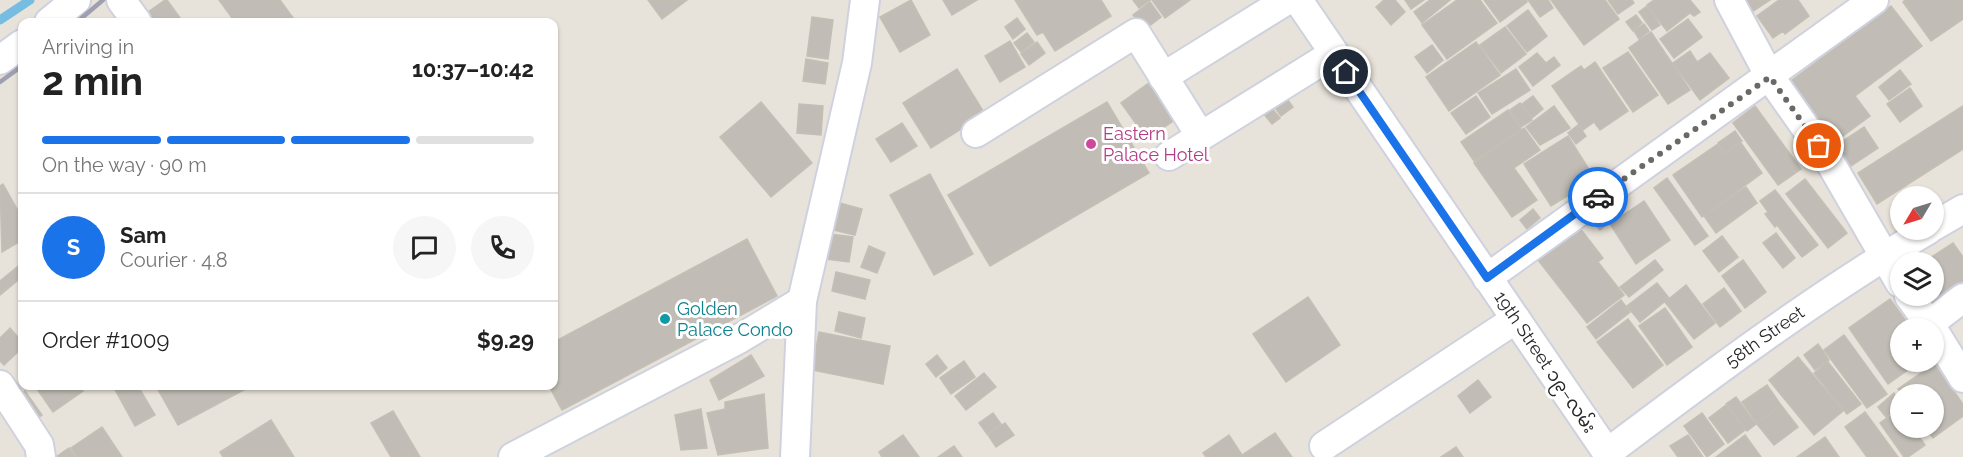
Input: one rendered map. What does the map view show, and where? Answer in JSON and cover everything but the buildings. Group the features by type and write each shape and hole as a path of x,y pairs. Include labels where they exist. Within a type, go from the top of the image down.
{"street":[{"path":"54,18 76,0"},
{"path":"121,0 134,18"},
{"path":"795,457 802,301 857,63 865,0"},
{"path":"1163,77 1287,0"},
{"name":"19th Street ၁၉−လမ်း","path":"1298,0 1609,455"},
{"path":"1729,0 1770,77 1831,164 1890,264"},
{"path":"1487,278 1770,77 1874,0"},
{"path":"976,133 1136,33 1200,135"},
{"path":"0,60 18,47"},
{"path":"1169,156 1333,54"},
{"path":"1944,220 1963,209"},
{"name":"58th Street","path":"1609,455 1748,347 1911,240"},
{"path":"1942,318 1963,298"},
{"path":"513,457 740,339 802,301"},
{"path":"1324,446 1516,319"},
{"path":"1944,348 1963,378"},
{"path":"0,385 39,445 41,457"}],"waterway":[{"path":"0,20 30,0"}],"railway":[{"path":"82,18 103,0"},
{"path":"0,82 18,69"}],"way so far":[{"path":"1598,197 1770,77 1819,146"}],"place":[{"name":"Eastern Palace Hotel","path":"1091,144"},
{"name":"Golden Palace Condo","path":"665,319"}],"route":[{"path":"1346,72 1487,278 1598,197"}]}
